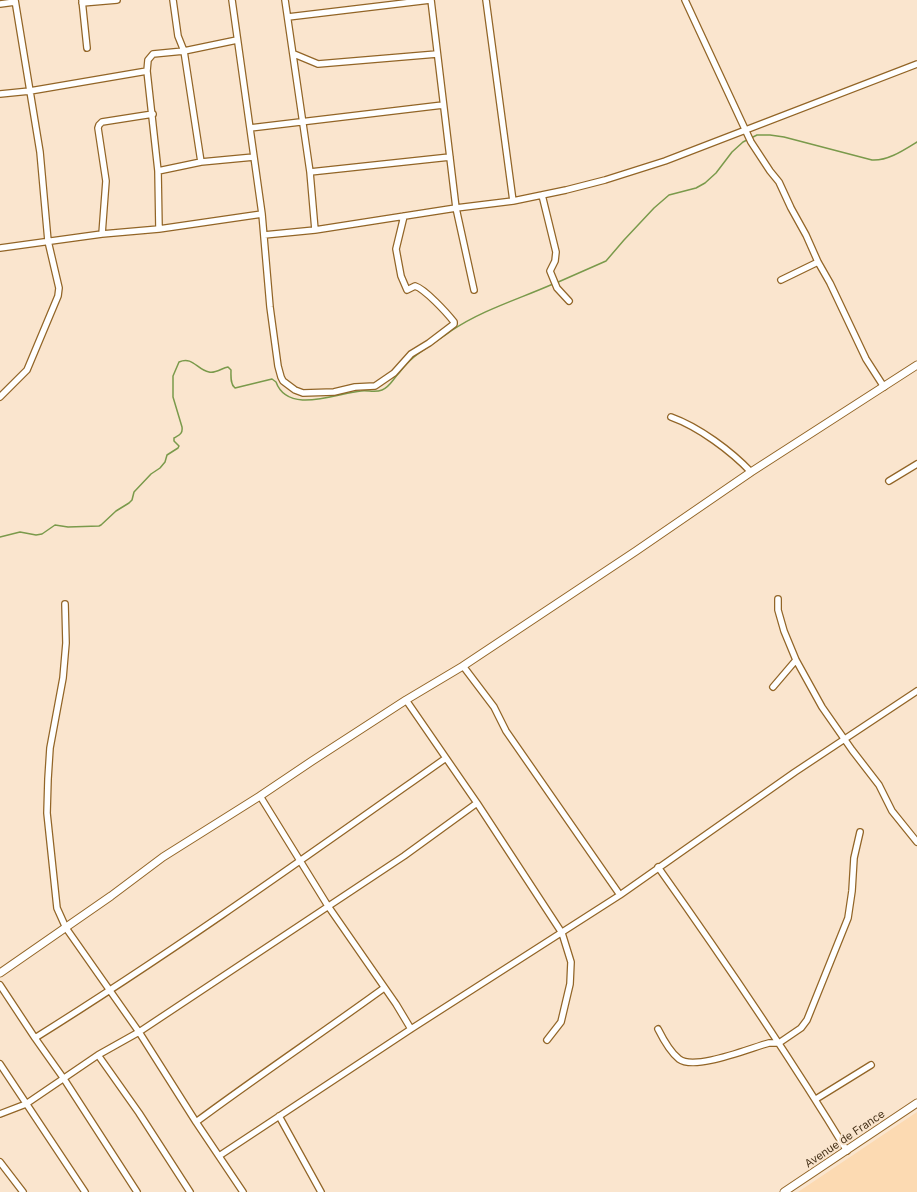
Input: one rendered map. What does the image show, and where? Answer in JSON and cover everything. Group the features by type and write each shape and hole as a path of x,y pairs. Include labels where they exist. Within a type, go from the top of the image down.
{"street":[{"path":"87,48 82,2 117,0"},
{"path":"173,0 178,36 184,51 201,162"},
{"path":"232,0 262,214 269,301 278,366 283,381 295,390 303,393 334,392 355,387 375,386 394,373 411,354 429,343 454,324 450,317 424,292 415,286 407,290 403,283 396,249 404,216"},
{"path":"285,0 310,172 315,230"},
{"path":"288,17 431,0 456,208 474,290"},
{"path":"486,0 513,201"},
{"path":"685,0 752,142 770,171 780,182 791,208 830,283 866,359 884,387"},
{"path":"0,4 15,1 41,156 48,241 59,288 58,296 27,370 0,397"},
{"path":"159,229 158,171 147,71 148,60 153,54 184,51 237,40"},
{"path":"294,54 318,64 437,54"},
{"path":"264,236 513,201 611,178 666,161 747,132 917,64"},
{"path":"0,94 30,91 147,71"},
{"path":"250,128 303,123 443,105"},
{"path":"102,234 106,181 98,125 102,122 152,114"},
{"path":"158,171 201,162 254,157"},
{"path":"310,172 450,157"},
{"path":"542,195 556,252 550,271 557,288 569,301"},
{"path":"0,248 102,234 159,229 262,214"},
{"path":"781,280 818,262"},
{"path":"0,973 66,928 163,857 260,796 406,700 463,666 636,551 751,472 917,365"},
{"path":"671,417 694,428 739,459 751,472"},
{"path":"889,482 917,464"},
{"path":"778,599 778,610 784,631 796,660 822,707 879,785 892,811 917,842"},
{"path":"65,604 66,643 63,678 50,748 47,813 56,904 66,928 111,990 243,1192"},
{"path":"773,687 796,660"},
{"path":"463,666 493,705 506,731 620,895"},
{"path":"219,1156 411,1029 620,895 658,867 917,691"},
{"path":"406,700 477,803 562,933 571,962 570,984 561,1022 547,1040"},
{"path":"34,1038 111,990 300,861 446,758"},
{"path":"260,796 328,906 411,1029"},
{"path":"0,1114 26,1104 98,1055 139,1032 404,856 477,803"},
{"path":"658,1029 673,1053 686,1063 708,1060 769,1043 779,1043 801,1028 807,1020 848,918 852,891 854,858 860,832"},
{"path":"658,867 720,954 816,1099 847,1151"},
{"path":"0,985 34,1038 64,1079 137,1192"},
{"path":"196,1122 384,988"},
{"path":"98,1055 139,1113 190,1192"},
{"path":"0,1064 85,1192"},
{"path":"816,1099 871,1065"},
{"name":"Avenue de France","path":"784,1192 917,1104"},
{"path":"279,1116 321,1192"},
{"path":"0,1162 23,1192"}],"shaded area":[{"path":"917,1112 917,1192 798,1192"}],"waterway":[{"path":"556,283 606,261 654,208 669,195 696,188 705,183 716,173 732,152 743,142 757,135 784,137 872,160 890,157 917,142"},
{"path":"0,537 20,532 36,535 42,534 55,525 68,527 99,526 116,511 129,503 132,500 134,492 151,474 160,468 165,462 167,455 179,446 174,441 174,438 181,433 182,427 173,397 173,376 179,362 188,361 205,371 211,372 216,372 228,367 231,370 232,382 235,388 272,379 276,382 282,392 291,398 302,400 314,400 361,391 379,391 385,389 414,357 451,331 488,311 553,284"}]}
